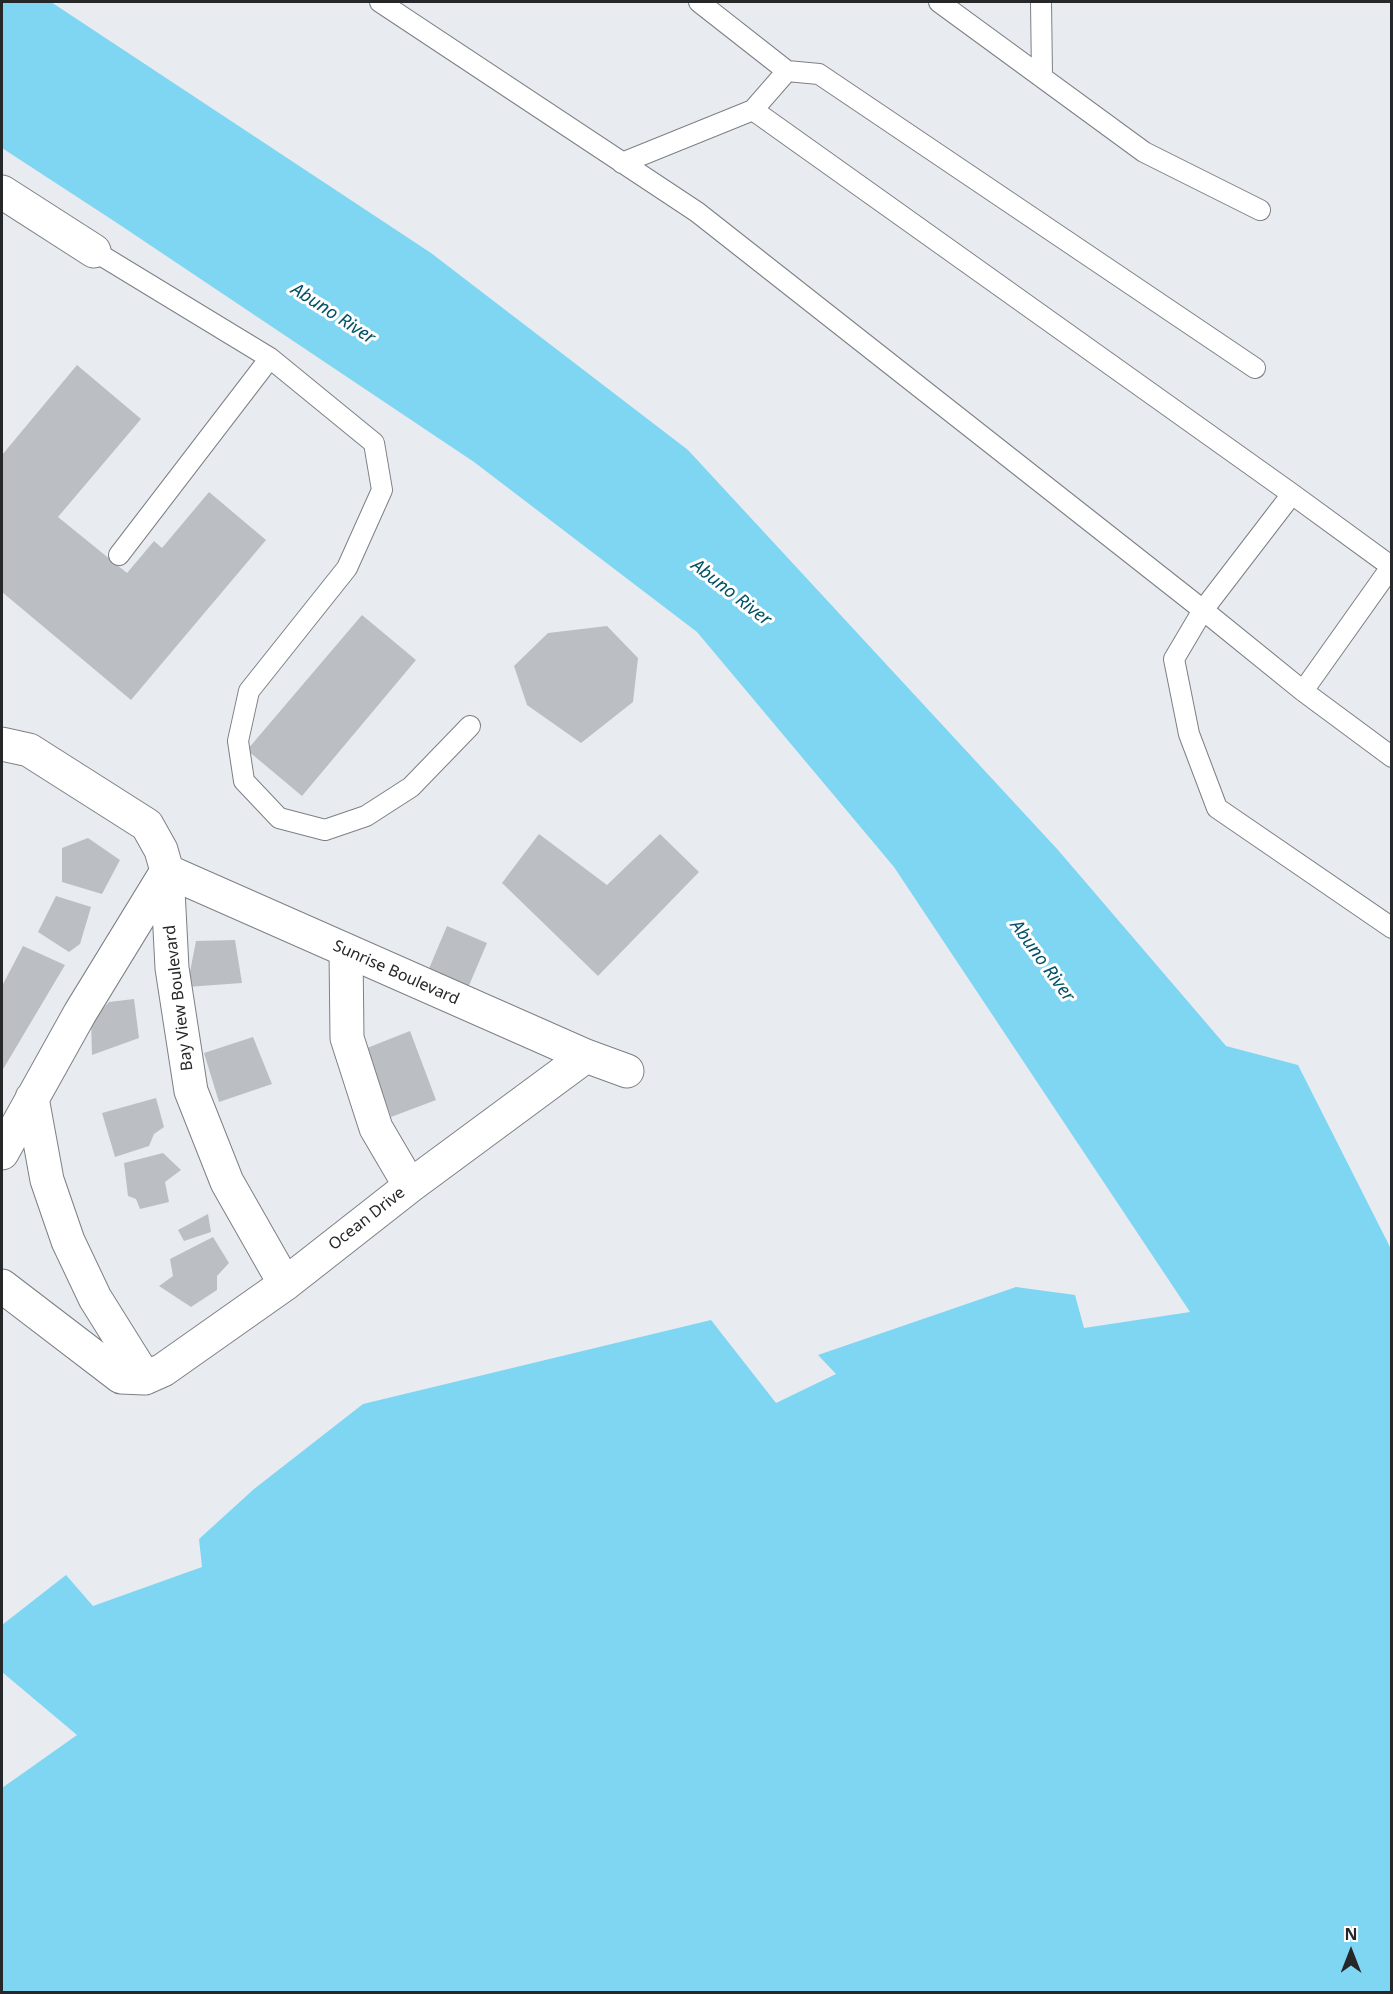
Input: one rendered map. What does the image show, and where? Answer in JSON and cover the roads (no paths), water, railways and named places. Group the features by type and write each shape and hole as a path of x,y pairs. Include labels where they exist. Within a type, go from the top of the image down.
{"street":[{"path":"2,192 94,252"},
{"name":"Bay View Boulevard","path":"2,744 29,750 147,825 161,850 167,871 172,968 191,1091 226,1182 285,1284"},
{"path":"2,1153 32,1098 167,871"},
{"name":"Sunrise Boulevard","path":"167,871 586,1056 627,1071"},
{"path":"345,951 347,1038 376,1128 410,1186"},
{"path":"104,976 113,963 128,955 144,953 159,958 172,968"},
{"name":"Ocean Drive","path":"145,1378 163,1370 285,1284 410,1186 586,1056"},
{"path":"32,1098 47,1180 68,1241 95,1298 145,1378"},
{"path":"2,1286 121,1377 145,1378"}],"lane":[{"path":"380,2 697,212 1303,691 1392,757"},
{"path":"699,2 788,71 819,74 1255,368"},
{"path":"939,2 1144,152 1260,210"},
{"path":"1041,2 1042,76"},
{"path":"622,163 753,110 788,71"},
{"path":"753,110 1391,567 1303,691"},
{"path":"94,252 270,358 374,443 382,490 347,568 249,691 238,741 244,781 279,818 325,830 366,816 411,788 470,726"},
{"path":"119,555 270,358"},
{"path":"1292,494 1203,610 1174,659 1189,734 1217,808 1392,928"}],"water":[{"name":"Abuno River","path":"2,2 51,2 431,253 688,450 1058,850 1226,1046 1298,1065 1391,1249 1391,1992 2,1992 2,1788 77,1735 2,1672 2,1625 66,1575 93,1606 202,1567 199,1539 254,1489 363,1404 711,1320 776,1403 836,1374 818,1355 1016,1287 1075,1295 1084,1328 1190,1312 894,867 697,632 474,462 2,148"}]}
